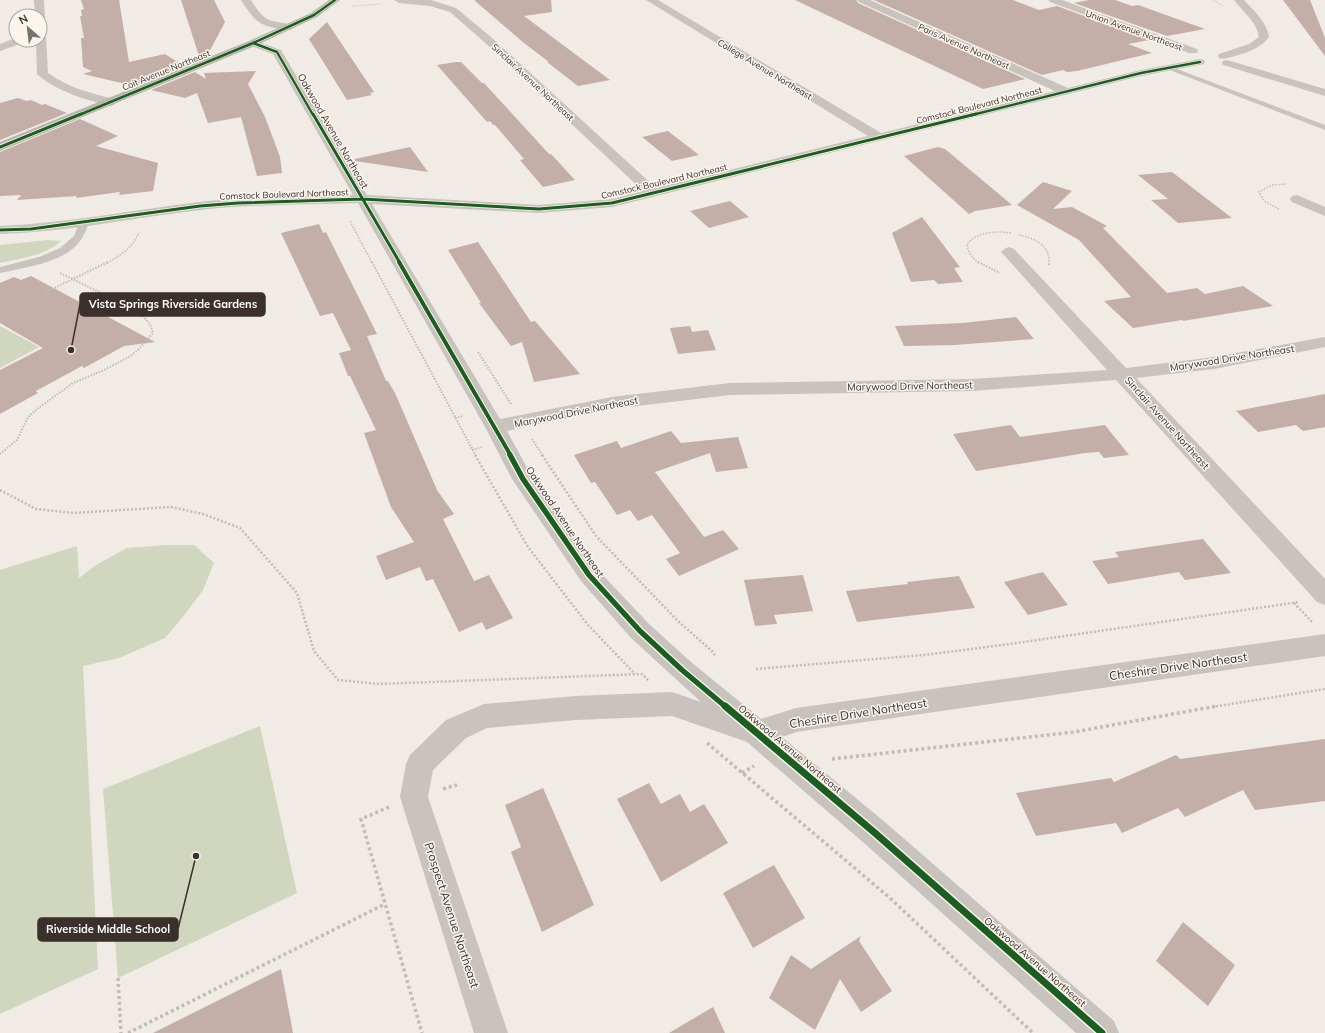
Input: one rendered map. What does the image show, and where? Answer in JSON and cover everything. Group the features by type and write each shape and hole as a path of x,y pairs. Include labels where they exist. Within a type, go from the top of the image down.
{"street":[{"path":"246,0 260,22 270,25 289,27"},
{"path":"335,0 344,3"},
{"name":"Coit Avenue Northeast","path":"0,147 253,43 289,27 325,8 335,0"},
{"name":"Sinclair Avenue Northeast","path":"399,0 431,3 453,10 653,192"},
{"name":"College Avenue Northeast","path":"651,0 878,138"},
{"name":"Paris Avenue Northeast","path":"862,0 1066,91"},
{"name":"Union Avenue Northeast","path":"1053,0 1211,58"},
{"path":"1211,58 1255,46 1263,40 1265,34 1263,27 1239,0"},
{"name":"Oakwood Avenue Northeast","path":"253,43 277,52 495,427 523,479 588,575 640,631 682,670 875,833 1102,1033"},
{"path":"41,48 43,74 57,86 75,94 110,102"},
{"name":"Comstock Boulevard Northeast","path":"0,230 31,229 84,223 200,206 238,203 362,199 539,209 612,203 1066,91 1211,58 1325,93"},
{"path":"1297,199 1325,212"},
{"name":"Sinclair Avenue Northeast","path":"1009,252 1325,595"},
{"name":"Marywood Drive Northeast","path":"495,427 612,403 730,389 972,385 1122,374 1214,363 1325,342"},
{"name":"Cheshire Drive Northeast","path":"757,733 796,720 1320,635"},
{"path":"414,797 420,764 456,729 484,716 576,708 672,704 757,733"},
{"name":"Prospect Avenue Northeast","path":"414,797 491,1033"}],"lane":[{"path":"1169,68 1325,128"},
{"path":"0,270 38,260 60,252 75,240 84,223"}],"path":[{"path":"344,3 387,4"},
{"path":"339,200 482,468 528,547 588,625 635,674"},
{"path":"44,293 104,264 130,248 142,228"},
{"path":"0,454 17,440 28,418 37,409 74,383 129,357 138,350 153,333 153,330 144,316 138,311 57,271"},
{"path":"478,350 521,422 596,536 679,622 713,652 716,657"},
{"path":"0,490 36,509 73,513 171,507 203,514 240,528 266,556 296,593 314,651 338,680 379,684 642,674 672,704"},
{"path":"756,669 952,651 1302,601"},
{"path":"1294,602 1320,635"},
{"path":"742,773 757,764 849,758 1074,732 1250,700 1325,689"},
{"path":"703,739 890,898 1033,1033"},
{"path":"422,1033 361,819 414,797 457,785"},
{"path":"128,1033 385,904"},
{"path":"118,978 121,1033"}],"green space":[{"path":"48,240 61,241 48,250 40,253 0,263 0,245"},
{"path":"0,326 39,347 0,368"},
{"path":"167,545 194,545 214,563 203,590 165,638 119,658 83,666 98,969 0,1014 0,570 77,546 79,578 96,565 127,548"},
{"path":"260,726 297,893 118,978 103,789"}],"building":[{"path":"81,0 119,0 129,62 165,54 184,66 134,86 83,74 92,71 83,67 81,38 84,38 80,16 82,16 81,10 84,9"},
{"path":"181,0 214,0 225,22 207,56 200,59"},
{"path":"474,0 551,0 552,12 524,16 610,80 578,86 524,43"},
{"path":"795,0 856,0 858,3 1025,79 983,89"},
{"path":"874,0 1013,0 1039,10 1057,6 1149,40 1128,44 1152,53 1077,71 1067,72 1063,70 1042,75"},
{"path":"1089,0 1115,0 1132,6 1138,5 1205,29 1167,36 1074,3"},
{"path":"1283,0 1310,0 1325,38 1325,56"},
{"path":"327,22 374,92 370,93 372,95 347,100 309,39"},
{"path":"461,62 482,83 484,83 575,180 543,187 520,160 524,159 495,125 493,125 490,121 487,122 437,65"},
{"path":"256,71 248,84 265,117 280,157 282,173 257,176 241,117 208,123 197,93 185,98 151,90 195,72 206,79 204,73"},
{"path":"18,98 27,101 31,100 42,105 45,104 67,113 0,140 0,103"},
{"path":"80,119 118,136 96,146 158,163 153,191 119,195 120,192 76,198 77,196 17,200 21,195 0,196 0,152"},
{"path":"668,131 699,155 672,161 642,137"},
{"path":"410,147 428,172 355,161 355,159"},
{"path":"938,147 945,149 1012,205 975,211 969,214 904,156"},
{"path":"1172,172 1232,218 1178,223 1151,200 1168,199 1138,175"},
{"path":"1043,182 1072,191 1053,209 1072,207 1107,226 1103,228 1167,293 1197,288 1205,294 1243,286 1273,306 1133,328 1104,301 1131,297 1079,240 1017,205"},
{"path":"730,201 749,217 709,228 690,211"},
{"path":"922,217 960,267 954,268 963,282 938,284 934,280 911,282 892,233"},
{"path":"319,224 323,233 326,232 377,334 367,336 386,381 388,381 395,393 437,490 454,514 443,519 474,581 489,575 513,618 486,630 482,622 459,632 433,579 426,581 420,567 386,580 376,556 414,542 391,507 364,433 376,430 350,376 348,376 339,353 351,350 333,313 320,316 281,233"},
{"path":"478,242 531,322 535,321 580,374 534,382 522,342 511,346 479,303 481,303 448,250"},
{"path":"31,276 155,342 124,346 84,368 82,366 36,391 38,393 0,414 0,370 43,348 0,323 0,283 14,277 21,280"},
{"path":"1016,317 1034,339 954,345 904,346 895,326 963,323"},
{"path":"690,326 692,332 708,330 716,350 678,354 670,328"},
{"path":"1325,394 1325,427 1303,431 1296,425 1258,432 1236,411"},
{"path":"1011,425 1020,437 1105,425 1129,455 1104,458 1099,452 1085,453 976,471 953,434"},
{"path":"671,431 681,443 738,437 748,468 716,472 710,453 655,472 704,537 723,530 739,549 679,576 666,559 680,553 652,515 638,521 630,510 617,515 595,482 591,483 574,455 617,441 621,448"},
{"path":"1203,539 1231,573 1185,580 1179,572 1108,584 1092,561 1119,557 1115,552"},
{"path":"1043,572 1068,605 1028,615 1004,582"},
{"path":"803,575 813,611 774,615 777,624 755,626 744,580"},
{"path":"959,576 975,608 857,622 846,591 908,584 907,582"},
{"path":"1325,739 1325,801 1255,810 1243,790 1185,817 1178,808 1122,833 1116,823 1036,836 1016,793 1111,778 1114,782 1176,755 1180,759"},
{"path":"649,783 661,804 680,794 690,812 704,804 728,843 661,882 617,799"},
{"path":"543,788 594,905 542,932 511,852 521,847 505,805"},
{"path":"774,865 805,918 753,948 723,893"},
{"path":"1183,922 1235,965 1208,1006 1156,961"},
{"path":"861,936 859,941 892,991 861,1012 840,979 815,1030 769,998 791,955 811,969"},
{"path":"281,969 293,1033 153,1033"},
{"path":"713,1007 725,1033 669,1033"}],"cycle path":[{"path":"0,147 253,43 314,15 335,0"},
{"path":"253,43 277,52 495,427 523,479 589,575 640,631 682,670 875,833 1102,1033"},
{"path":"0,230 31,229 200,206 238,203 362,199 539,209 612,203 1141,73 1200,62"}],"place":[{"name":"Vista Springs Riverside Gardens","path":"71,350"},
{"name":"Riverside Middle School","path":"196,856"}]}
